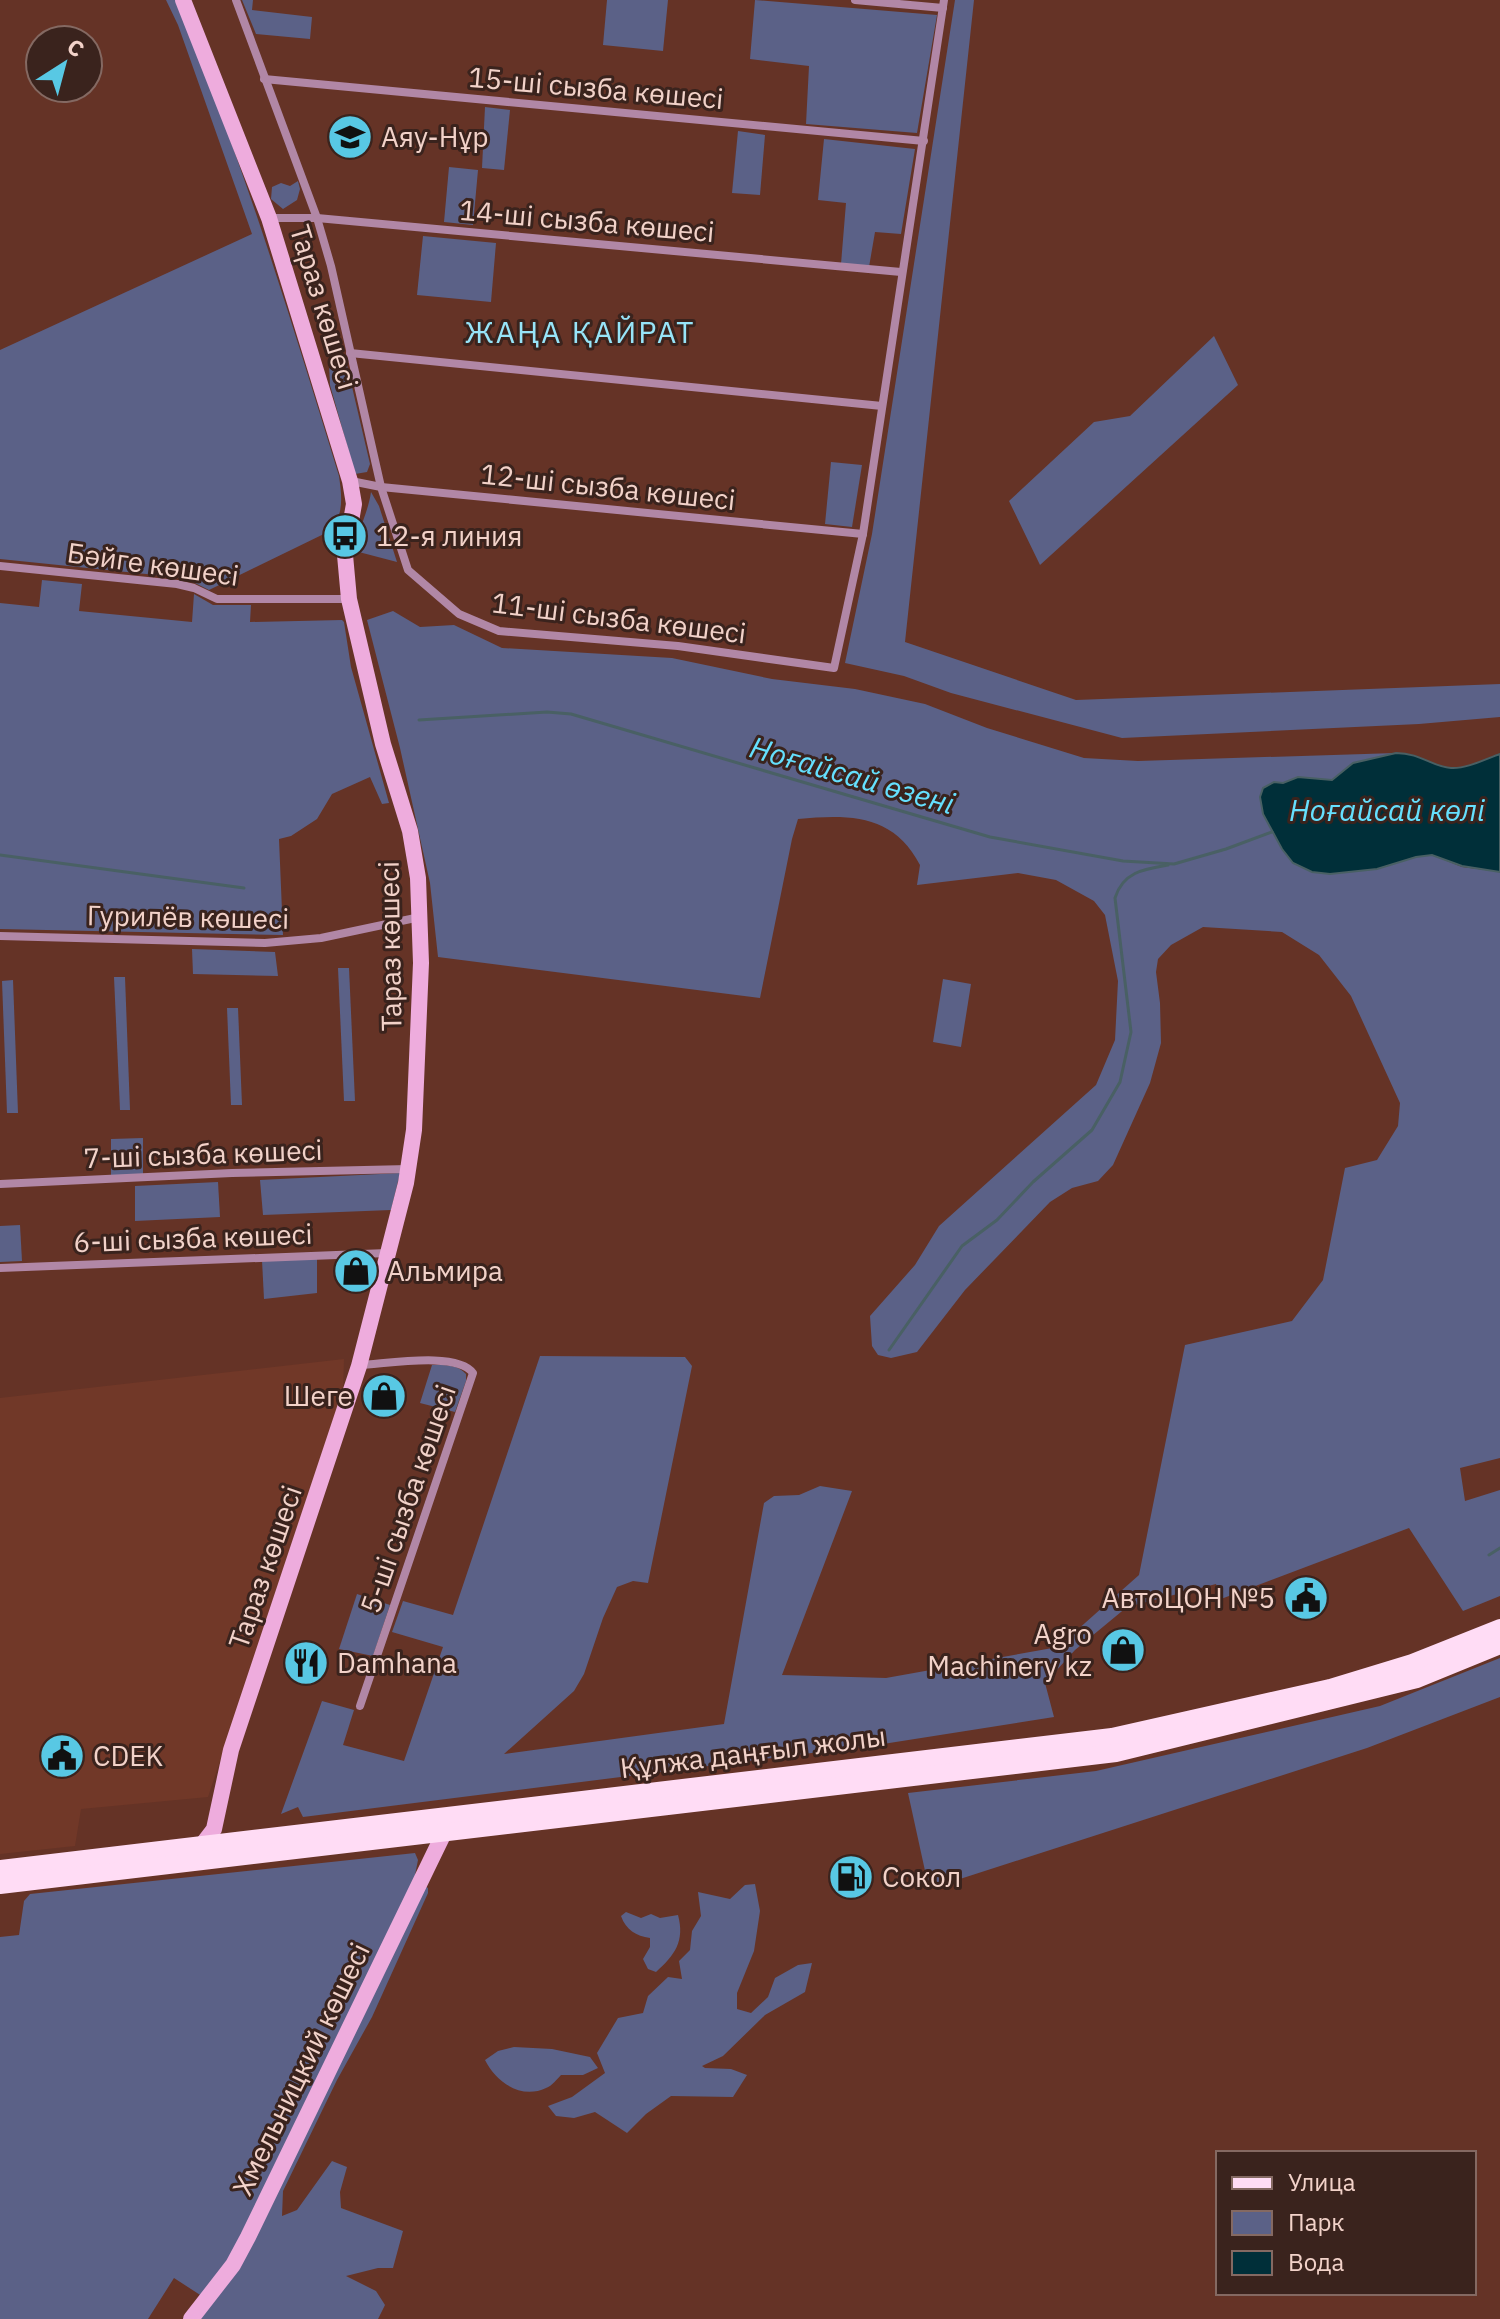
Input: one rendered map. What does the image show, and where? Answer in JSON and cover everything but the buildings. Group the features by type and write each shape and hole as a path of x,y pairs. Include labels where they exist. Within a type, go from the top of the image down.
{"main road":[{"name":"Құлжа даңғыл жолы","path":"0,1869 1112,1737 1330,1688 1412,1663 1500,1628"},
{"name":"Құлжа даңғыл жолы","path":"0,1885 1116,1753 1417,1679 1500,1645"}],"street":[{"name":"Тараз көшесі","path":"183,0 269,218 350,481 354,504 345,555 349,599 383,744 410,831 421,917 416,1101 409,1169 359,1366 231,1750 214,1829 201,1846"},
{"name":"11-ші сызба көшесі","path":"236,0 317,218 331,266 381,487 408,570 459,614 499,631 678,646 834,668 863,534"},
{"path":"855,0 944,4 863,534"},
{"name":"15-ші сызба көшесі","path":"264,79 924,141"},
{"name":"14-ші сызба көшесі","path":"269,218 317,218 901,272"},
{"path":"350,353 882,406"},
{"name":"12-ші сызба көшесі","path":"350,481 381,487 863,534"},
{"name":"Бәйге көшесі","path":"0,566 177,584 217,599 349,599"},
{"name":"Гурилёв көшесі","path":"0,936 265,943 321,938 421,917"},
{"name":"7-ші сызба көшесі","path":"0,1184 232,1173 409,1169"},
{"name":"6-ші сызба көшесі","path":"0,1268 388,1253"},
{"name":"5-ші сызба көшесі","path":"359,1366 439,1361 467,1366 473,1373 360,1706"},
{"path":"219,1804 220,1818 230,1833 255,1840"},
{"name":"Хмельницкий көшесі","path":"191,2319 233,2265 243,2246 444,1833"}],"shaded area":[{"path":"344,1359 343,1392 208,1797 81,1809 75,1846 0,1854 0,1398"}],"green space":[{"path":"166,0 176,0 243,177 302,356 341,491 340,512 330,531 209,590 185,578 0,559 0,350 252,234 178,25"},
{"path":"242,0 253,0 252,10 312,17 310,39 256,34"},
{"path":"607,0 668,0 663,51 603,45"},
{"path":"755,0 937,15 917,133 806,124 809,66 750,59"},
{"path":"955,0 974,0 905,642 1076,700 1500,684 1500,717 1419,724 1122,738 951,693 904,676 845,663 872,534"},
{"path":"485,107 510,110 504,170 482,168"},
{"path":"738,131 765,135 760,195 732,193"},
{"path":"824,139 915,149 901,234 875,232 869,267 841,264 846,203 818,200"},
{"path":"449,167 478,170 473,225 444,222"},
{"path":"298,181 300,189 297,200 283,209 271,199 272,187 281,183 290,186"},
{"path":"423,236 496,243 491,302 417,295"},
{"path":"1214,336 1238,385 1040,565 1009,501 1094,422 1130,416"},
{"path":"346,361 370,464 367,472 355,474 330,385 329,364"},
{"path":"831,462 862,465 852,527 825,524"},
{"path":"371,492 379,506 397,562 355,551"},
{"path":"42,580 82,584 79,611 192,622 194,594 213,605 251,605 250,622 344,622 351,667 389,803 382,804 370,777 332,794 317,819 291,836 279,839 283,935 0,929 0,603 39,607"},
{"path":"393,611 420,627 454,625 502,648 672,658 772,679 855,689 925,704 987,728 1084,758 1138,761 1396,753 1353,763 1332,780 1298,777 1260,797 1263,814 1282,849 1312,872 1330,874 1377,869 1432,855 1462,867 1500,872 1500,1458 1460,1468 1465,1501 1500,1490 1500,1596 1463,1611 1409,1528 1221,1599 1216,1584 1127,1607 1075,1650 1045,1683 1054,1717 883,1744 303,1817 298,1807 281,1814 322,1701 354,1710 343,1745 404,1761 443,1647 392,1632 403,1601 453,1615 540,1356 685,1357 692,1366 648,1583 633,1581 617,1587 584,1674 574,1691 504,1754 724,1724 764,1503 774,1496 799,1495 820,1486 852,1491 782,1675 886,1678 1058,1647 1139,1575 1185,1345 1292,1321 1323,1280 1345,1168 1377,1160 1398,1126 1400,1103 1351,996 1319,955 1282,932 1203,927 1171,945 1158,959 1156,972 1161,1043 1150,1083 1113,1165 1098,1181 1072,1188 1050,1202 965,1290 917,1352 891,1358 878,1355 872,1346 870,1316 915,1265 939,1226 1096,1085 1115,1040 1118,981 1105,915 1094,901 1056,880 1018,873 917,885 920,865 897,836 868,821 817,817 798,819 760,998 438,957 430,883 367,620"},
{"path":"192,949 275,952 278,976 193,974"},
{"path":"338,968 349,968 355,1101 344,1101"},
{"path":"114,977 125,977 130,1110 120,1110"},
{"path":"943,979 971,984 961,1047 933,1042"},
{"path":"13,980 18,1113 7,1113 2,981"},
{"path":"227,1008 238,1008 242,1105 231,1105"},
{"path":"143,1138 143,1175 111,1176 111,1139"},
{"path":"400,1173 391,1210 263,1215 260,1180"},
{"path":"218,1182 220,1217 135,1221 135,1186"},
{"path":"20,1225 22,1261 0,1262 0,1226"},
{"path":"317,1258 317,1293 264,1299 262,1260"},
{"path":"432,1365 454,1367 466,1374 455,1412 420,1403"},
{"path":"357,1594 390,1605 373,1656 339,1649"},
{"path":"1500,1658 1500,1697 1367,1748 929,1889 908,1793 1096,1771 1380,1706"},
{"path":"415,1853 418,1860 414,1880 428,1888 428,1893 372,2017 337,2080 283,2191 282,2216 297,2210 332,2161 347,2167 340,2192 341,2208 403,2231 393,2268 378,2268 346,2276 376,2291 385,2305 378,2319 198,2319 211,2302 174,2278 148,2319 0,2319 0,1937 19,1935 24,1901 30,1894"},
{"path":"755,1884 760,1911 754,1951 737,1993 737,2009 751,2013 768,1997 775,1978 798,1965 812,1963 805,1992 765,2015 723,2056 702,2066 731,2069 747,2075 733,2097 671,2096 627,2133 595,2112 574,2118 556,2116 548,2106 572,2097 605,2073 597,2053 618,2018 643,2013 648,1996 668,1977 682,1979 679,1961 690,1950 692,1931 701,1916 698,1892 730,1899 745,1885"},
{"path":"626,1912 641,1918 651,1914 660,1918 678,1915 680,1932 677,1947 656,1972 648,1969 643,1959 650,1947 650,1938 629,1929 621,1916"},
{"path":"514,2047 552,2049 590,2057 598,2068 583,2075 561,2075 550,2086 537,2091 519,2090 503,2082 485,2060 498,2051"}],"water":[{"name":"Ноғайсай көлі","path":"1396,753 1451,768 1500,754 1500,872 1462,866 1432,855 1377,869 1330,874 1312,872 1293,863 1263,814 1260,797 1263,788 1274,782 1283,783 1298,777 1332,780 1353,763"}],"waterway":[{"name":"Ноғайсай өзені","path":"419,720 547,712 571,714 990,837 1123,861 1174,864 1272,832"},
{"name":"Ноғайсай өзені","path":"0,855 244,888"},
{"path":"889,1350 962,1246 997,1220 1033,1182 1092,1130 1120,1082 1131,1032 1115,898 1129,877 1143,870 1168,865"},
{"path":"1489,1555 1500,1548"}],"place":[{"name":"Аяу-Нұр","path":"350,137"},
{"name":"12-я линия","path":"345,536"},
{"name":"Альмира","path":"356,1271"},
{"name":"Шеге","path":"384,1396"},
{"name":"АвтоЦОН №5","path":"1306,1598"},
{"name":"Agro Machinery kz","path":"1123,1650"},
{"name":"Damhana","path":"306,1663"},
{"name":"CDEK","path":"62,1756"},
{"name":"Сокол","path":"851,1877"}],"district":[{"name":"ЖАҢА ҚАЙРАТ","path":"580,333"}]}
